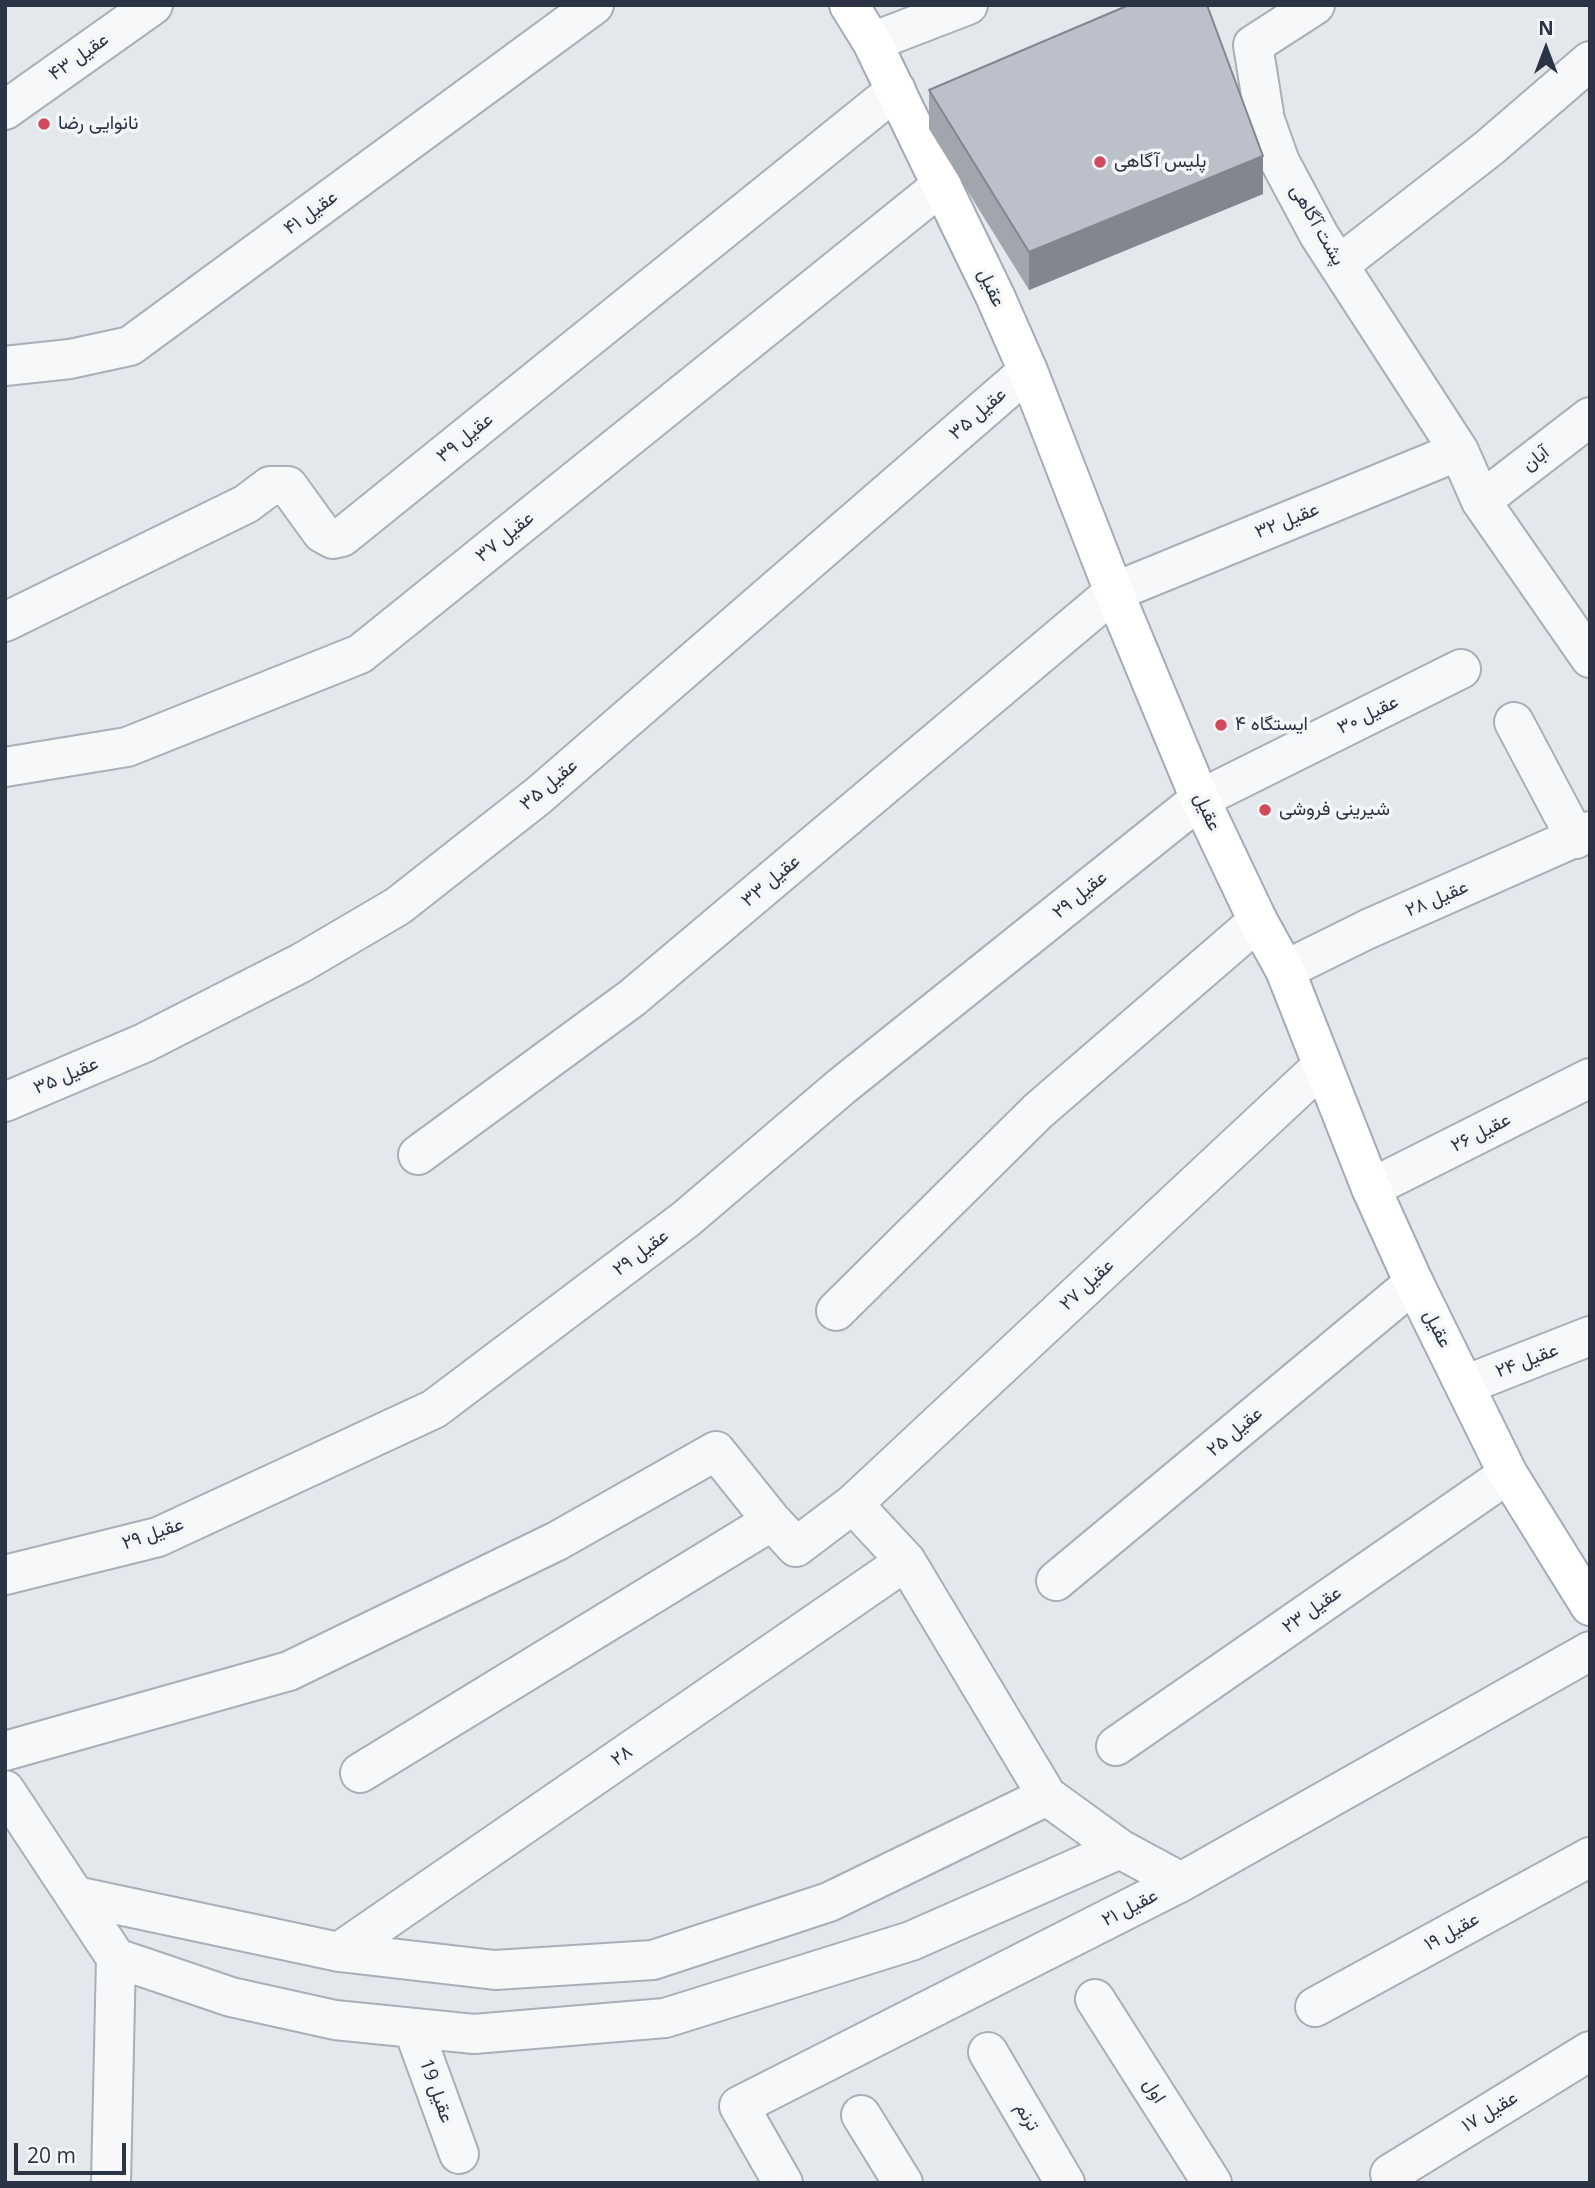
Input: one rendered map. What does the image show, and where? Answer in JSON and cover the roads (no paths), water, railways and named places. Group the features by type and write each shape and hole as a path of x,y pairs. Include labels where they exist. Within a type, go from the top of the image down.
{"main road":[{"name":"عقیل","path":"849,5 872,42 1028,370 1114,592 1200,799 1258,921 1285,970 1371,1188 1414,1283 1508,1474 1584,1582"}],"street":[{"name":"عقیل ۴۳","path":"5,110 153,5"},
{"name":"عقیل ۴۱","path":"5,366 71,359 130,346 594,5"},
{"path":"872,42 968,5"},
{"name":"پشت آگاهی","path":"1315,5 1253,45 1265,120 1280,162 1319,235 1460,451 1481,501 1590,658"},
{"path":"1339,265 1489,148 1590,61"},
{"name":"عقیل ۳۹","path":"5,622 246,504 270,486 288,486 322,533 332,539 342,537 895,90"},
{"name":"عقیل ۳۷","path":"5,767 127,747 360,654 942,185"},
{"name":"عقیل ۳۵","path":"5,1102 144,1043 301,963 398,906 538,796 1028,370"},
{"name":"آبان","path":"1481,501 1590,417"},
{"name":"عقیل ۳۲","path":"1114,592 1460,451"},
{"name":"عقیل ۳۳","path":"418,1155 632,998 1114,592"},
{"name":"عقیل ۳۰","path":"1200,799 1461,669"},
{"path":"1514,722 1583,835"},
{"name":"عقیل ۲۹","path":"5,1575 158,1537 433,1409 686,1219 842,1086 1200,799"},
{"name":"۲۸ عقیل","path":"1285,970 1368,929 1583,835"},
{"path":"836,1311 1038,1111 1258,921"},
{"name":"عقیل ۲۷","path":"772,1521 796,1546 853,1504 1322,1066"},
{"name":"عقیل ۲۶","path":"1371,1188 1590,1078"},
{"name":"عقیل ۲۵","path":"1056,1581 1414,1283"},
{"name":"عقیل ۲۴","path":"1465,1385 1590,1336"},
{"path":"5,1751 289,1671 557,1541 716,1451 772,1521 360,1773"},
{"name":"عقیل ۲۳","path":"1116,1746 1508,1474"},
{"path":"853,1504 906,1561 1047,1796 1120,1849 1181,1882"},
{"name":"۲۸","path":"339,1952 906,1561"},
{"name":"عقیل ۲۱","path":"783,2183 740,2106 1181,1882 1590,1651"},
{"path":"5,1790 116,1958 111,2183"},
{"path":"76,1896 339,1952 495,1970 653,1960 829,1902 1047,1796"},
{"path":"116,1958 231,1997 335,2020 474,2034 664,2018 911,1941 1120,1849"},
{"name":"عقیل ۱۹","path":"1315,2007 1590,1857"},
{"name":"اول","path":"1095,1999 1212,2183"},
{"name":"عقیل 19","path":"413,2028 459,2154"},
{"name":"عقیل ۱۷","path":"1390,2174 1590,2051"},
{"name":"ترنم","path":"988,2052 1065,2183"},
{"path":"861,2115 903,2183"}],"place":[{"name":"نانوایی رضا","path":"44,124"},
{"name":"پلیس آگاهی","path":"1100,162"},
{"name":"ایستگاه ۴","path":"1221,725"},
{"name":"شیرینی فروشی","path":"1265,810"}]}
